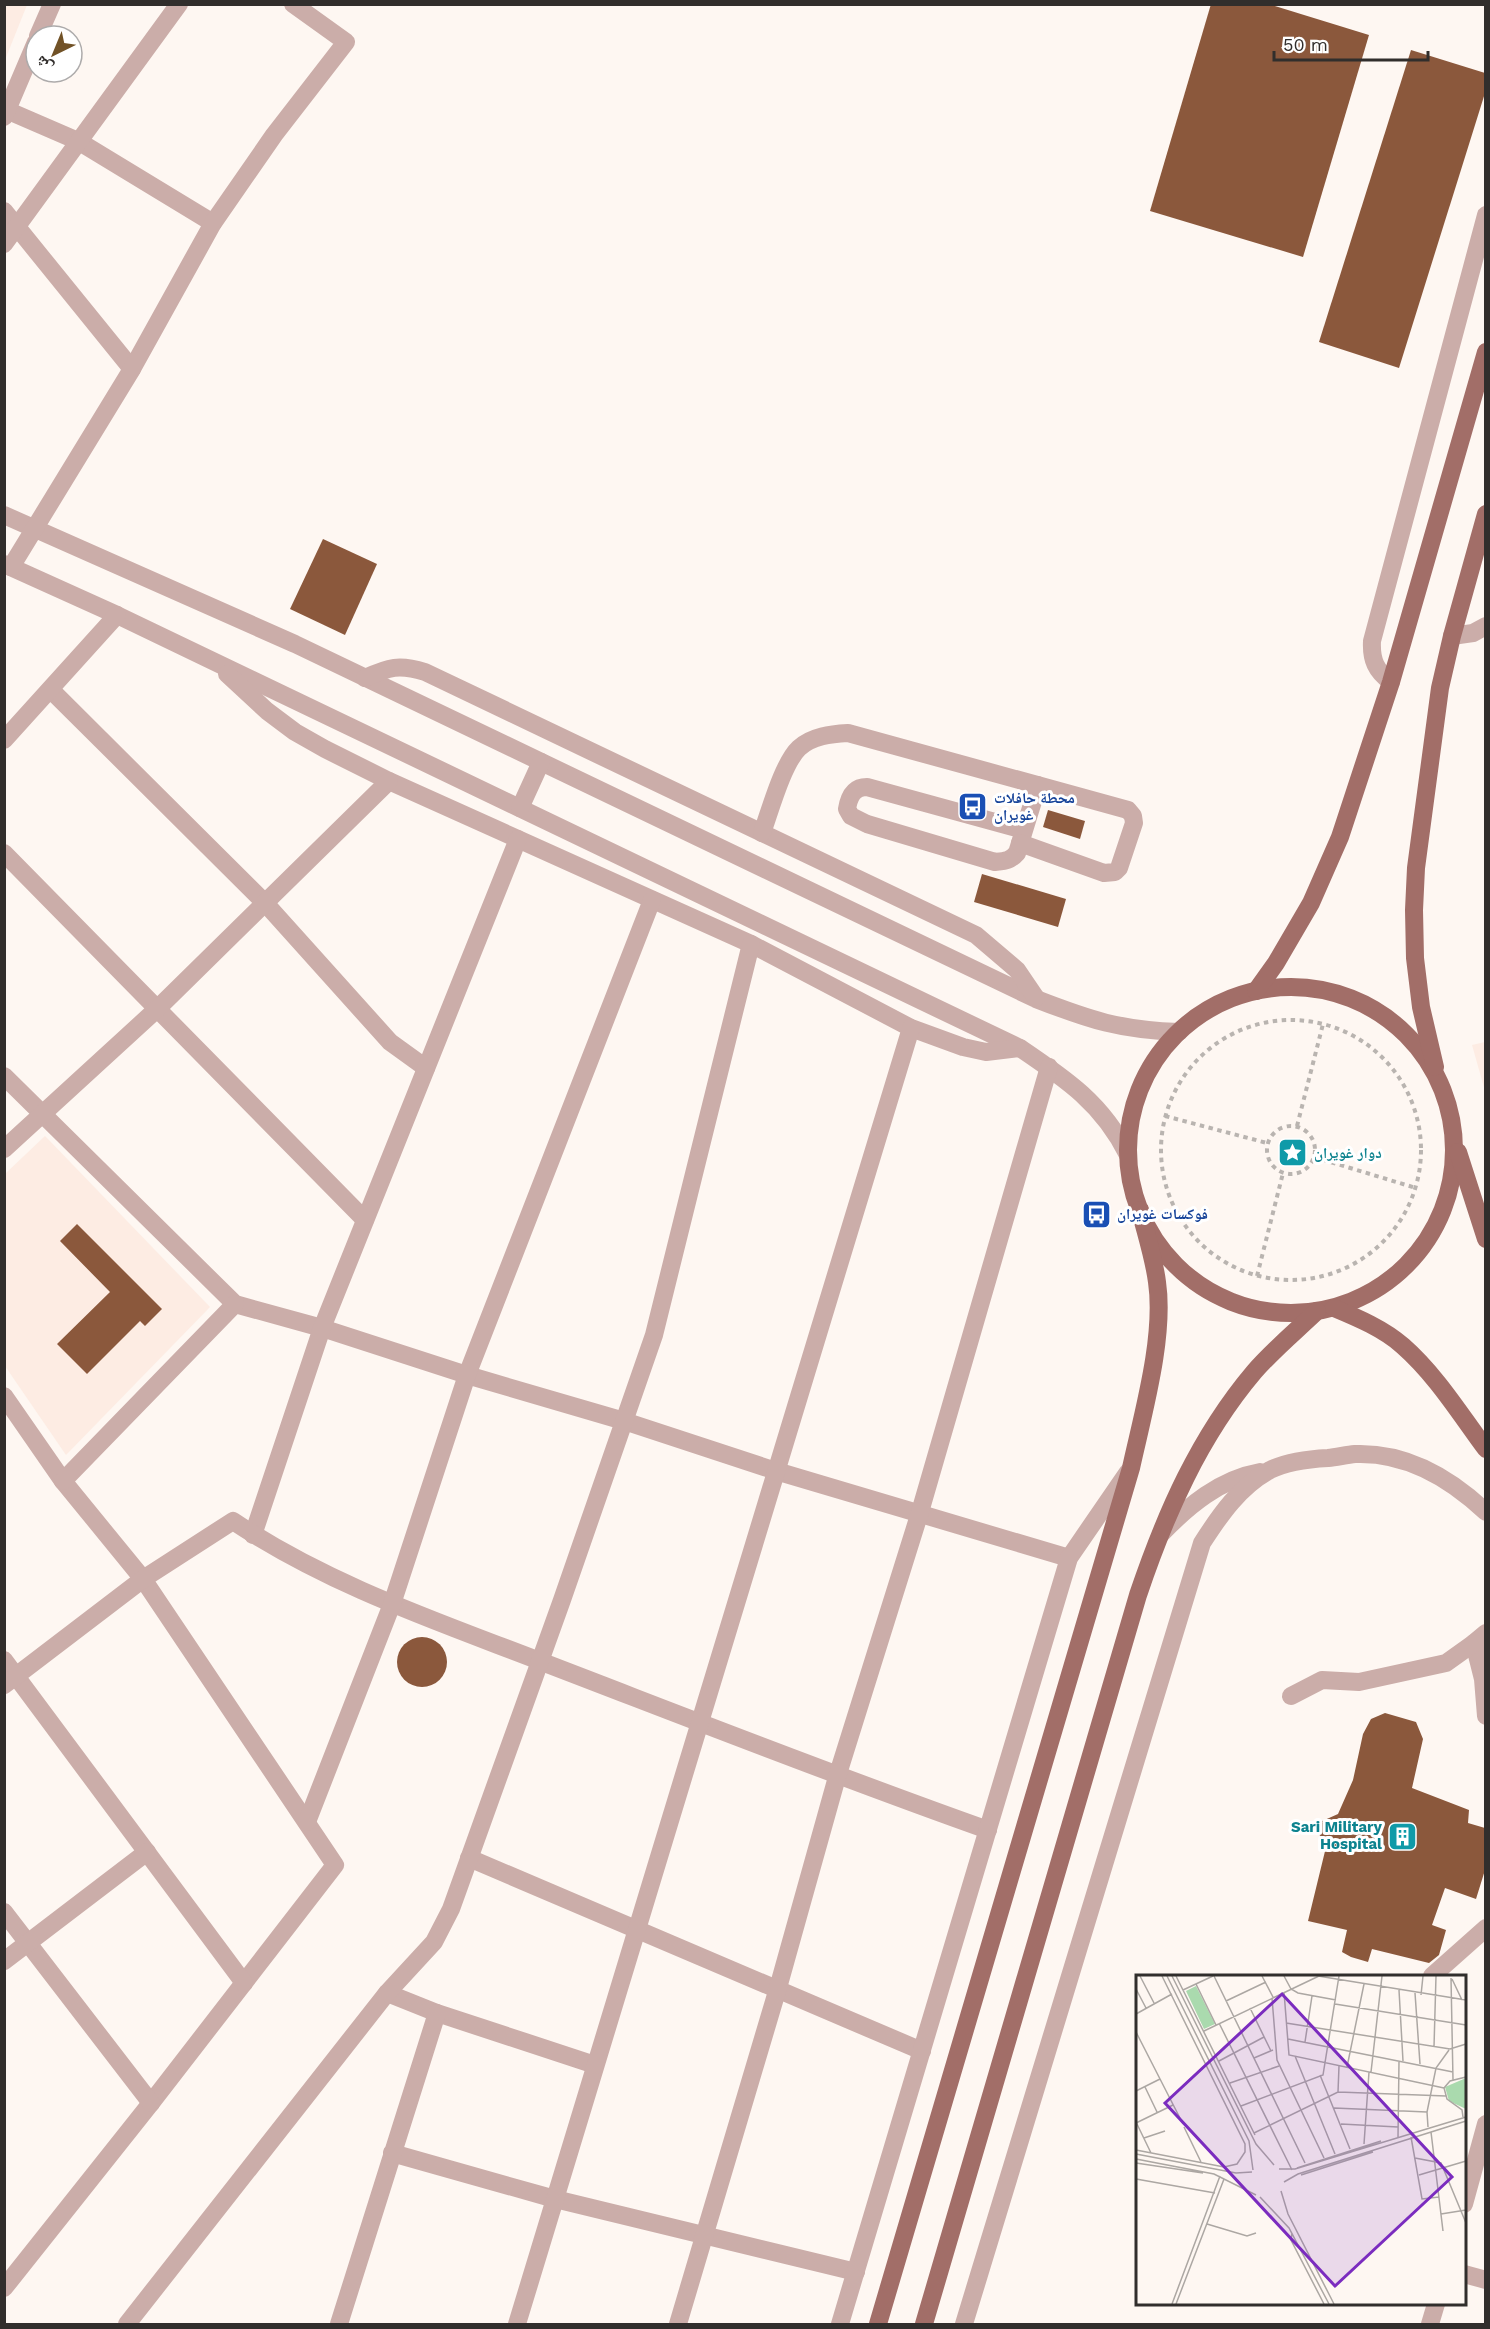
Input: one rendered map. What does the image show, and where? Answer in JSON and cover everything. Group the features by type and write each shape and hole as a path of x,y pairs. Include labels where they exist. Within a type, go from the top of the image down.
{"main road":[{"path":"1256,991 1294,933 1326,870 1354,796 1390,682 1485,352"},
{"path":"1439,1083 1421,1007 1415,958 1416,867 1440,688 1485,514"},
{"path":"878,2325 1131,1468 1144,1411 1155,1346 1158,1283 1132,1183 1128,1155 1130,1121 1140,1088 1156,1058 1179,1032 1199,1015 1222,1002 1256,991 1278,988 1322,990 1364,1005 1383,1016 1400,1030 1429,1064 1439,1083 1448,1105 1461,1165 1485,1239"},
{"path":"1140,1210 1159,1246 1172,1261 1186,1275 1220,1296 1248,1307 1277,1312 1326,1309 1373,1291 1391,1279 1407,1265 1427,1240 1442,1212 1449,1192 1454,1149 1452,1128"},
{"path":"1326,1309 1373,1326 1403,1346 1449,1399 1485,1449"},
{"path":"924,2325 1134,1606 1157,1538 1178,1492 1222,1415 1254,1371 1326,1309"}],"street":[{"path":"43,24 52,4"},
{"path":"4,244 179,4"},
{"path":"293,4 346,42 274,135 213,224 132,369 33,529 8,565 210,659 1020,1048 1083,1094 1117,1132 1128,1155"},
{"path":"24,69 5,112 78,141 213,224"},
{"path":"4,211 132,369"},
{"path":"1390,682 1374,665 1372,641 1485,215"},
{"path":"4,515 295,644 1036,999 1102,1023 1139,1030 1179,1032"},
{"path":"4,740 117,615"},
{"path":"1452,636 1473,633 1485,626"},
{"path":"210,659 267,711 295,732 389,782 751,944 910,1028 963,1047 986,1052 1020,1048"},
{"path":"365,678 390,667 408,666 425,672 976,935 1017,970 1036,999"},
{"path":"51,690 266,904 390,1042 426,1068"},
{"path":"493,739 507,711"},
{"path":"762,833 787,765 794,754 810,741 834,734 857,734 1128,810 1133,816 1131,831 1119,868 1115,873 1110,874 1022,836 867,787 855,789 847,809 851,816 867,824 995,862 1011,860 1017,853 1022,836 1038,785"},
{"path":"519,808 541,762"},
{"path":"4,1149 157,1009 389,782"},
{"path":"253,1535 322,1328 518,839"},
{"path":"768,871 781,843"},
{"path":"4,853 365,1220"},
{"path":"307,1822 392,1604 467,1375 652,900"},
{"path":"127,2325 387,1993 434,1942 451,1908 654,1335 751,944"},
{"path":"517,2325 910,1028"},
{"path":"678,2325 778,1988 837,1777 920,1512 1049,1067"},
{"path":"4,1076 235,1304 322,1328 467,1375 624,1421 776,1471 1069,1558"},
{"path":"63,1481 235,1304"},
{"path":"4,1396 10,1416 142,1579 335,1864 151,2103 4,2288"},
{"path":"1157,1538 1185,1509 1205,1495 1247,1474 1312,1459 1356,1454 1385,1456 1438,1474 1466,1493 1485,1512"},
{"path":"840,2325 1069,1558 1131,1468"},
{"path":"964,2325 1202,1543 1218,1517 1236,1497 1252,1482 1272,1469"},
{"path":"10,1680 142,1579 233,1521 283,1553 392,1604 837,1777 988,1830"},
{"path":"1291,1695 1322,1680 1359,1682 1446,1663 1480,1638"},
{"path":"1480,1638 1485,1716"},
{"path":"4,1660 10,1680 147,1852 244,1983"},
{"path":"4,1961 147,1852"},
{"path":"469,1858 922,2051"},
{"path":"4,1912 151,2103"},
{"path":"1434,1975 1485,1928"},
{"path":"387,1993 437,2013 595,2065"},
{"path":"339,2325 437,2013"},
{"path":"1466,2196 1485,2124"},
{"path":"392,2153 555,2199 856,2272"},
{"path":"1466,2275 1485,2280"},
{"path":"1430,2325 1436,2305"}],"path":[{"path":"1296,1020 1323,1024 1353,1035 1380,1054 1408,1093 1419,1124 1421,1140 1422,1156 1416,1188 1410,1204 1393,1232 1369,1255 1355,1264 1324,1277 1307,1280 1274,1280 1232,1266 1209,1251 1190,1232 1174,1209 1165,1184 1160,1157 1164,1116 1174,1091 1185,1074 1198,1058 1219,1041 1243,1028 1269,1021 1296,1020"},
{"path":"1297,1126 1323,1024"},
{"path":"1164,1116 1267,1143"},
{"path":"1297,1126 1311,1137 1315,1147 1314,1157 1310,1166 1302,1172 1283,1173 1269,1162 1266,1151 1267,1143 1278,1129 1297,1126"},
{"path":"1314,1157 1416,1188"},
{"path":"1257,1276 1283,1173"}],"shaded area":[{"path":"4,5 27,5 5,60"},
{"path":"1486,1042 1485,1091 1472,1045"},
{"path":"45,1136 210,1307 66,1455 5,1366 5,1174"}],"building":[{"path":"1211,4 1268,4 1369,35 1303,257 1150,211"},
{"path":"1411,50 1485,73 1485,93 1399,368 1319,342"},
{"path":"323,539 377,564 345,635 290,609"},
{"path":"1048,810 1085,821 1080,839 1043,827"},
{"path":"982,874 1066,899 1058,927 974,902"},
{"path":"77,1224 162,1309 145,1326 140,1321 87,1374 57,1344 110,1292 60,1241"},
{"path":"422,1637 440,1644 447,1662 440,1680 422,1687 404,1680 397,1662 404,1644"},
{"name":"Sari Military Hospital","path":"1385,1713 1416,1722 1423,1739 1412,1788 1469,1810 1468,1823 1485,1828 1485,1870 1476,1899 1445,1888 1432,1925 1446,1930 1439,1955 1429,1963 1372,1949 1368,1962 1351,1957 1342,1952 1347,1930 1308,1921 1327,1843 1311,1826 1338,1814 1353,1780 1363,1734 1371,1719"}],"place":[{"name":"محطة حافلات غويران","path":"973,807"},
{"name":"دوار غويران","path":"1293,1153"},
{"name":"فوكسات غويران","path":"1096,1214"},
{"name":"Sari Military Hospital","path":"1403,1836"}]}
